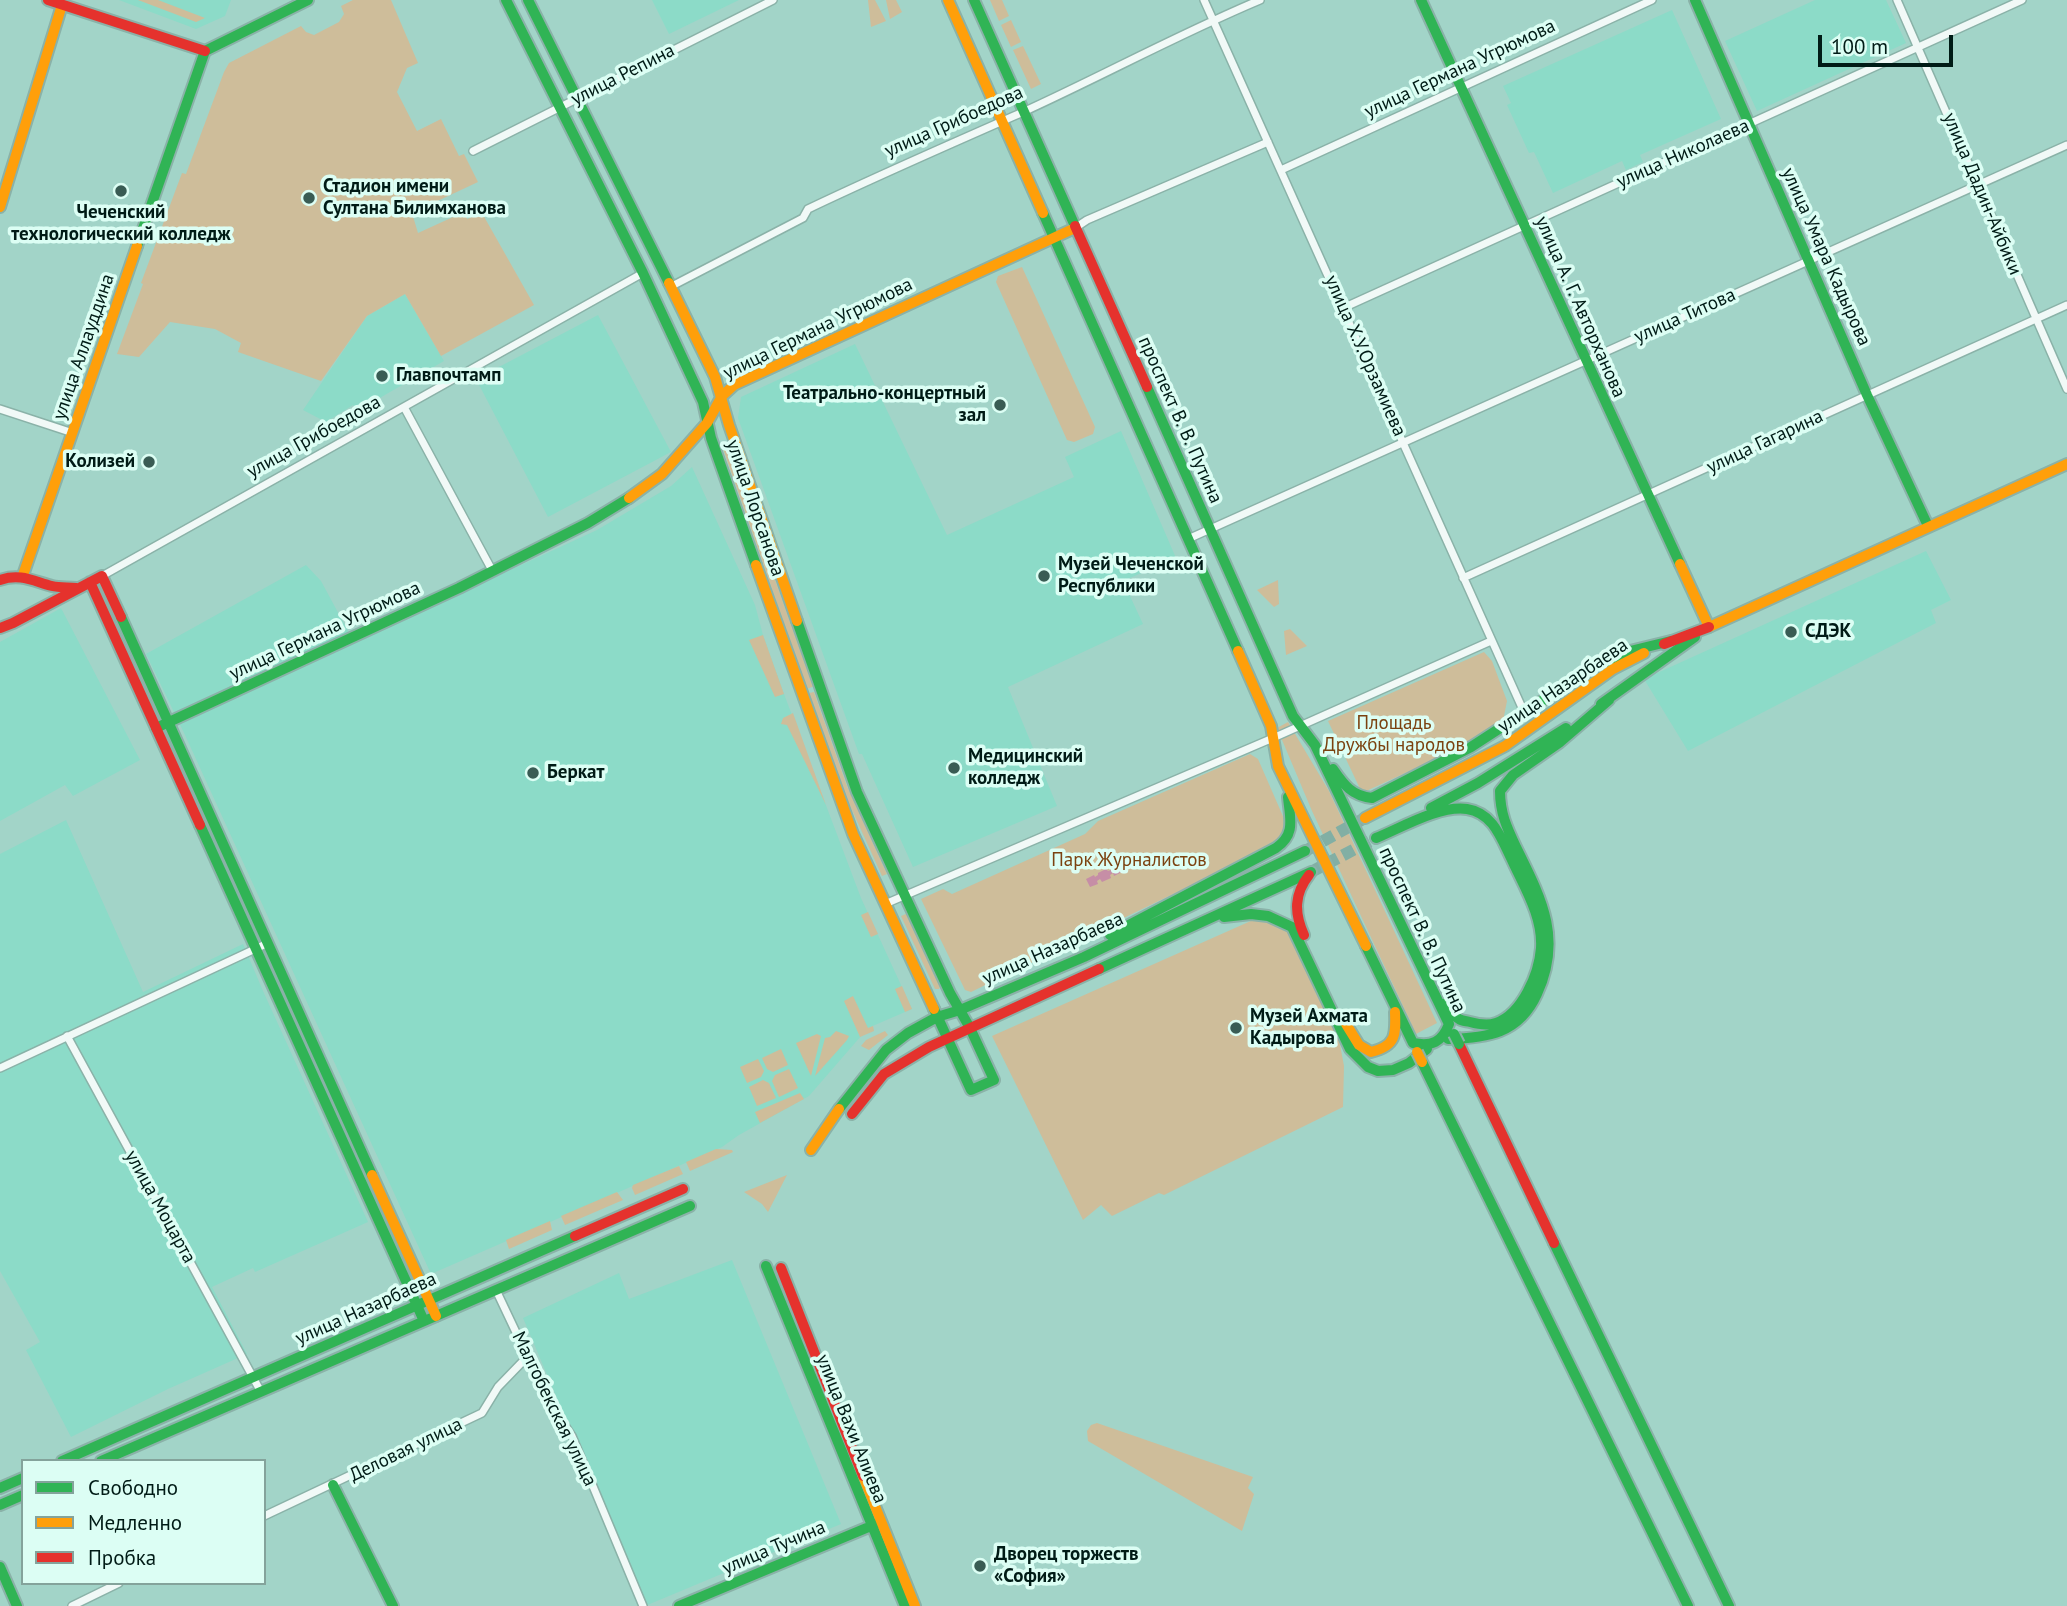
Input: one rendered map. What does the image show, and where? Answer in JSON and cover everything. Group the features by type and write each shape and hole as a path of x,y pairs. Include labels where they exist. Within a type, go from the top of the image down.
{"main road":[{"path":"48,0 205,51 308,0"},
{"name":"улица Лорсанова","path":"506,0 643,273 703,402 707,423 853,834 971,1090 994,1080 904,896 852,779 729,425 722,396 528,0"},
{"path":"948,0 1271,726 1278,766 1688,1606"},
{"name":"проспект В. В. Путина","path":"974,0 1293,716 1315,745 1454,1034 1445,1035 1436,1042"},
{"name":"улица А. Г. Авторханова","path":"1421,0 1709,627"},
{"name":"улица Умара Кадырова","path":"1695,0 1867,395 1928,526"},
{"path":"1,200 62,5"},
{"name":"улица Аллауддина","path":"23,575 205,51"},
{"name":"улица Германа Угрюмова","path":"156,728 493,572 588,523 662,474 707,423 722,396 734,385 1075,228"},
{"name":"улица Назарбаева","path":"1365,818 1505,746 1613,668 2067,464"},
{"path":"0,580 23,575 59,587 79,587"},
{"path":"102,576 436,1316"},
{"name":"улица Грибоедова","path":"0,628 102,576"},
{"path":"90,582 424,1321"},
{"name":"улица Назарбаева","path":"1437,998 1459,1018 1478,1024 1496,1023 1510,1014 1532,985 1538,967 1541,947 1538,917 1496,827 1479,813 1464,808 1443,810 1376,838 1525,755 1609,700 1709,627"},
{"path":"1315,745 1353,793 1372,798 1471,747 1600,664 1626,652 1671,641"},
{"path":"1418,1052 1436,1042 1491,1036 1514,1026 1525,1015 1540,990 1551,953 1549,923 1500,814 1500,791 1513,775 1559,743 1609,700"},
{"path":"1067,964 1085,949 1286,841 1291,826 1286,783"},
{"name":"улица Назарбаева","path":"811,1150 839,1109 886,1051 908,1032 937,1017 960,1010 1067,964 1305,851"},
{"name":"улица Назарбаева","path":"852,1114 884,1074 947,1039 1311,872 1300,885 1297,894 1300,928 1359,1045 1371,1052 1384,1050 1392,1042 1396,1031 1395,1006"},
{"path":"1213,918 1270,915 1281,918 1292,927 1350,1049 1361,1062 1373,1070 1388,1072 1419,1059 1436,1042"},
{"path":"1454,1034 1729,1606"},
{"name":"улица Назарбаева","path":"67,1459 683,1189"},
{"name":"улица Назарбаева","path":"106,1459 690,1206"},
{"name":"улица Вахи Алиева","path":"766,1266 915,1606"},
{"name":"улица Вахи Алиева","path":"781,1268 905,1606"},
{"path":"0,1488 21,1479"},
{"path":"333,1485 393,1606"},
{"path":"0,1505 21,1496"},
{"name":"улица Тучина","path":"679,1606 877,1524"},
{"path":"0,1567 17,1606"}],"street":[{"name":"улица Репина","path":"473,151 773,0"},
{"name":"улица Х.У.Орзамиева","path":"1204,0 1524,712"},
{"name":"улица Грибоедова","path":"670,287 803,218 808,209 882,173 1023,112 1260,0"},
{"name":"улица Германа Угрюмова","path":"1281,170 1652,0"},
{"name":"улица Дадин-Айбики","path":"1897,0 2067,388"},
{"name":"улица Николаева","path":"1343,308 2022,0"},
{"name":"улица Германа Угрюмова","path":"1075,228 1087,220 1268,142"},
{"name":"улица Титова","path":"1188,539 2067,145"},
{"name":"улица Грибоедова","path":"102,576 643,273"},
{"name":"улица Гагарина","path":"1463,578 2067,306"},
{"path":"404,407 493,572"},
{"path":"0,409 73,433"},
{"path":"885,904 1273,738 1491,641"},
{"path":"0,1068 268,943"},
{"name":"улица Моцарта","path":"67,1036 261,1392"},
{"name":"Малгобекская улица","path":"496,1290 548,1400 572,1436 643,1606"},
{"name":"Деловая улица","path":"266,1515 482,1413 498,1387 527,1357"},
{"path":"72,1606 116,1585"}],"shaded area":[{"path":"119,0 231,0 225,16 196,29"},
{"path":"652,0 739,0 669,34"},
{"path":"1815,0 1886,0 1906,43 1757,111 1725,41"},
{"path":"1672,10 1721,119 1640,155 1643,162 1626,170 1622,161 1553,193 1534,152 1529,153 1507,105 1511,103 1503,86"},
{"path":"405,294 444,361 357,411 353,405 326,422 303,410 367,316"},
{"path":"598,315 671,452 548,517 476,379"},
{"path":"855,344 947,535 1074,477 1065,457 1121,431 1176,558 1123,581 1143,624 1008,687 1057,806 913,867 862,754 859,754 738,418 741,397"},
{"name":"Беркат","path":"692,467 755,605 784,694 861,898 912,1009 868,1028 809,1096 722,1147 431,1274 146,654 306,565 321,581 354,642 597,530 671,486"},
{"path":"1926,551 1951,600 1931,610 1936,623 1688,751 1644,679"},
{"path":"61,608 140,760 73,796 65,785 0,821 0,642"},
{"path":"66,820 143,992 243,944 368,1222 255,1272 253,1268 212,1287 247,1354 71,1437 26,1350 40,1342 0,1271 0,854"},
{"path":"1118,863 1122,872 1114,876 1113,873 1111,878 1102,882 1100,879 1098,884 1090,887 1086,879 1094,875 1095,877 1106,869 1111,870 1110,867"},
{"path":"732,1260 841,1524 645,1606 523,1318 619,1273 629,1299"}],"green space":[{"path":"138,0 158,0 205,18 196,22"},
{"name":"Стадион имени Султана Билимханова","path":"353,0 391,0 418,63 407,68 397,92 417,131 441,119 459,156 464,154 478,182 412,213 418,233 464,212 467,219 482,213 534,305 441,356 405,294 367,316 321,381 238,352 241,343 215,329 170,322 139,357 117,354 182,173 186,174 229,63 301,26 314,35 339,22 344,14 341,6"},
{"path":"868,0 875,0 886,21 871,27"},
{"path":"886,0 896,0 902,12 890,19"},
{"path":"990,0 1002,0 1009,16 999,21"},
{"path":"1011,20 1021,42 1011,47 1001,25"},
{"path":"1023,46 1041,84 1031,89 1013,50"},
{"path":"1022,267 1095,427 1093,434 1074,442 1067,440 996,282 998,276"},
{"path":"727,444 813,687 807,689 722,446"},
{"path":"1278,580 1279,604 1274,607 1257,590"},
{"path":"1290,629 1307,646 1286,655 1284,631"},
{"path":"763,635 784,694 775,697 749,640"},
{"name":"Площадь Дружбы народов","path":"1484,652 1492,661 1507,701 1503,721 1466,745 1362,793 1328,721"},
{"path":"814,692 847,786 887,874 882,876 842,788 809,693"},
{"path":"793,713 826,805 787,725 781,724 783,718"},
{"path":"1288,722 1329,791 1437,1023 1416,1034 1312,811 1277,728"},
{"name":"Парк Журналистов","path":"1250,754 1258,759 1289,830 1287,835 1269,844 1264,850 971,992 965,990 921,899 943,889 952,894 1085,834 1098,821"},
{"path":"868,912 878,934 871,937 861,915"},
{"path":"906,914 939,989 935,989 901,916"},
{"path":"1253,920 1276,922 1291,935 1338,1034 1344,1066 1343,1107 1164,1195 1159,1193 1112,1216 1101,1205 1083,1220 992,1036"},
{"path":"902,986 912,1009 905,1012 895,989"},
{"path":"853,996 868,1028 873,1026 874,1031 860,1037 844,1001"},
{"path":"836,1031 849,1036 815,1076 825,1038"},
{"path":"885,1031 888,1035 869,1050 861,1046 866,1040"},
{"path":"817,1034 821,1036 811,1076 796,1043"},
{"path":"781,1049 788,1065 773,1072 767,1069 762,1058"},
{"path":"758,1059 764,1071 761,1077 747,1083 740,1067"},
{"path":"789,1069 798,1088 779,1097 772,1081 775,1075"},
{"path":"763,1080 769,1083 776,1098 757,1106 749,1087"},
{"path":"800,1093 804,1099 760,1123 755,1112"},
{"path":"716,1149 733,1152 690,1171 686,1162"},
{"path":"679,1166 683,1174 635,1195 633,1185"},
{"path":"787,1175 768,1212 762,1204 744,1192"},
{"path":"617,1192 623,1200 565,1225 561,1216"},
{"path":"550,1221 552,1230 509,1249 506,1240"},
{"path":"1097,1423 1253,1477 1248,1488 1254,1494 1242,1531 1088,1441 1087,1431 1091,1425"}],"tunnel":[{"path":"1307,850 1365,818"},
{"path":"1311,872 1376,838"}],"traffic: fast":[{"path":"205,51 308,0"},
{"path":"506,0 643,273 703,402 711,438 756,565"},
{"path":"528,0 669,283"},
{"path":"974,0 1075,226"},
{"path":"1421,0 1680,564"},
{"path":"1695,0 1867,395 1928,526"},
{"path":"137,246 205,51"},
{"path":"1043,213 1238,651"},
{"path":"1147,387 1293,716 1315,745 1449,1024 1440,1039 1426,1044 1413,1043 1366,946"},
{"path":"156,728 459,588 588,523 629,498"},
{"path":"121,617 372,1175"},
{"path":"797,621 857,792 950,993 994,1080 971,1090 934,1009"},
{"path":"1601,704 1695,637"},
{"path":"1333,769 1349,789 1372,798 1471,747 1591,669 1626,652 1671,641"},
{"path":"1448,1039 1489,1035 1511,1026 1530,1007 1537,994 1545,974 1548,955 1546,919 1507,827 1500,791 1513,775 1559,743 1609,700"},
{"path":"1431,808 1478,783 1566,728"},
{"path":"1110,935 1276,848 1289,832 1288,797"},
{"path":"1376,838 1444,810 1476,811 1490,821 1500,835 1532,902 1541,936 1540,958 1528,992 1514,1011 1496,1023 1483,1024 1460,1020 1444,1004"},
{"path":"200,825 424,1321"},
{"path":"839,1109 886,1050 908,1033 937,1017 960,1010 1084,957 1305,851"},
{"path":"1099,969 1311,872"},
{"path":"1224,917 1251,914 1268,916 1292,927 1350,1049 1368,1067 1378,1071 1393,1070 1409,1063 1427,1049"},
{"path":"1454,1034 1459,1044"},
{"path":"1422,1062 1688,1606"},
{"path":"106,1459 690,1206"},
{"path":"67,1459 575,1236"},
{"path":"1554,1243 1729,1606"},
{"path":"766,1266 905,1606"},
{"path":"0,1488 21,1479"},
{"path":"333,1485 393,1606"},
{"path":"0,1505 21,1496"},
{"path":"679,1606 876,1524"},
{"path":"0,1567 17,1606"}],"traffic: slow":[{"path":"948,0 1043,213"},
{"path":"0,207 62,5"},
{"path":"629,498 662,474 707,423 722,396 734,385 1075,228"},
{"path":"23,575 137,246"},
{"path":"669,283 715,377 797,621"},
{"path":"1680,564 1709,627 2067,464"},
{"path":"756,565 853,834 934,1009"},
{"path":"1238,651 1271,726 1278,766 1366,946"},
{"path":"1365,818 1505,746 1613,669 1644,653"},
{"path":"1346,1024 1359,1045 1371,1052 1390,1043 1395,1027 1395,1012"},
{"path":"1417,1052 1422,1062"},
{"path":"811,1150 839,1109"},
{"path":"372,1175 436,1316"},
{"path":"863,1476 915,1606"}],"traffic: jam":[{"path":"48,0 205,51"},
{"path":"1075,226 1147,387"},
{"path":"0,628 102,576 121,617"},
{"path":"0,580 20,578 55,587 76,588"},
{"path":"90,582 200,825"},
{"path":"1664,644 1709,627"},
{"path":"1304,935 1298,919 1297,904 1300,889 1309,875"},
{"path":"852,1114 884,1074 929,1047 1099,969"},
{"path":"1459,1044 1554,1243"},
{"path":"575,1236 683,1189"},
{"path":"781,1268 863,1476"}],"place":[{"name":"Чеченский технологический колледж","path":"121,191"},
{"name":"Стадион имени Султана Билимханова","path":"309,198"},
{"name":"Главпочтамп","path":"382,376"},
{"name":"Театрально-концертный зал","path":"1000,405"},
{"name":"Колизей","path":"149,462"},
{"name":"Музей Чеченской Республики","path":"1044,576"},
{"name":"СДЭК","path":"1791,632"},
{"name":"Медицинский колледж","path":"954,768"},
{"name":"Беркат","path":"533,773"},
{"name":"Музей Ахмата Кадырова","path":"1236,1028"},
{"name":"Дворец торжеств «София»","path":"980,1566"}]}
